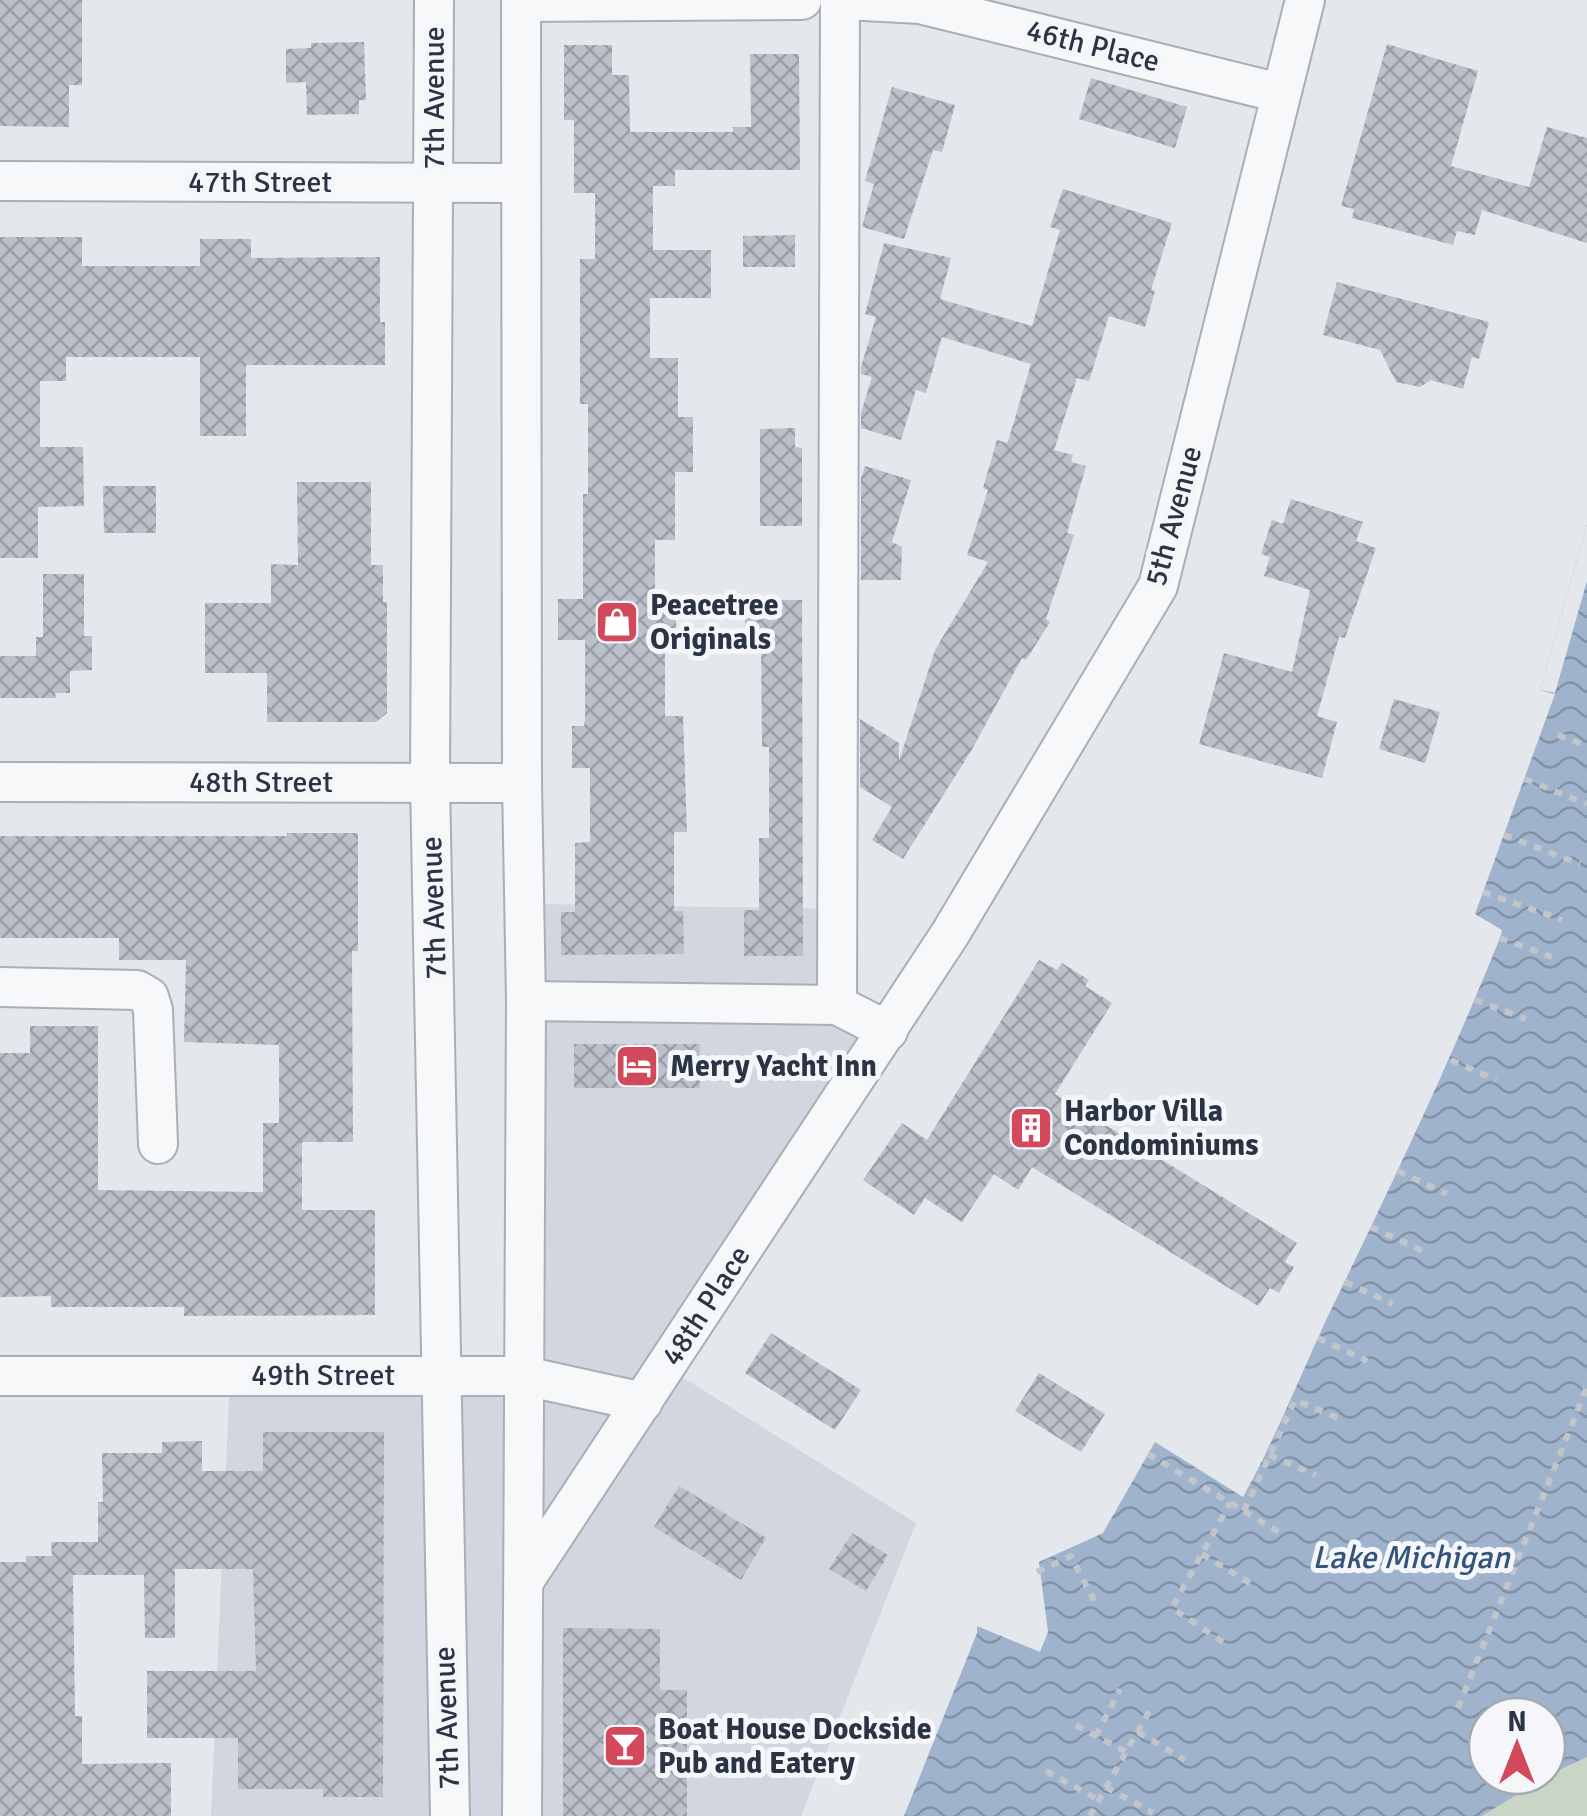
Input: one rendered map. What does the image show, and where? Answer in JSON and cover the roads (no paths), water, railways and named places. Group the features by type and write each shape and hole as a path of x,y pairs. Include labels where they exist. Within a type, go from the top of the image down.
{"street":[{"name":"7th Avenue","path":"434,0 430,782 450,1816"},
{"path":"522,1816 526,1002 521,1 802,0"},
{"path":"837,1005 843,0"},
{"name":"46th Place","path":"843,0 920,4 1280,92"},
{"name":"5th Avenue","path":"888,1031 1158,586 1305,0"},
{"name":"47th Street","path":"0,182 521,183"},
{"name":"48th Street","path":"0,782 522,783"},
{"path":"0,987 137,990 149,998 153,1010 158,1144"},
{"path":"526,1002 837,1005 888,1031"},
{"name":"48th Place","path":"524,1580 888,1031"},
{"name":"49th Street","path":"0,1376 525,1376 643,1402"}],"water":[{"name":"Lake Michigan","path":"1587,524 1587,1757 1567,1766 1567,1696 1467,1696 1467,1796 1514,1796 1482,1816 904,1816 977,1626 1040,1652 1048,1632 1039,1562 1103,1533 1155,1442 1243,1497 1255,1475 1417,1129 1500,938 1502,930 1475,914 1555,694 1540,690"}],"place":[{"name":"Peacetree Originals","path":"617,622"},
{"name":"Merry Yacht Inn","path":"637,1066"},
{"name":"Harbor Villa Condominiums","path":"1031,1128"},
{"name":"Boat House Dockside Pub and Eatery","path":"625,1746"}]}
